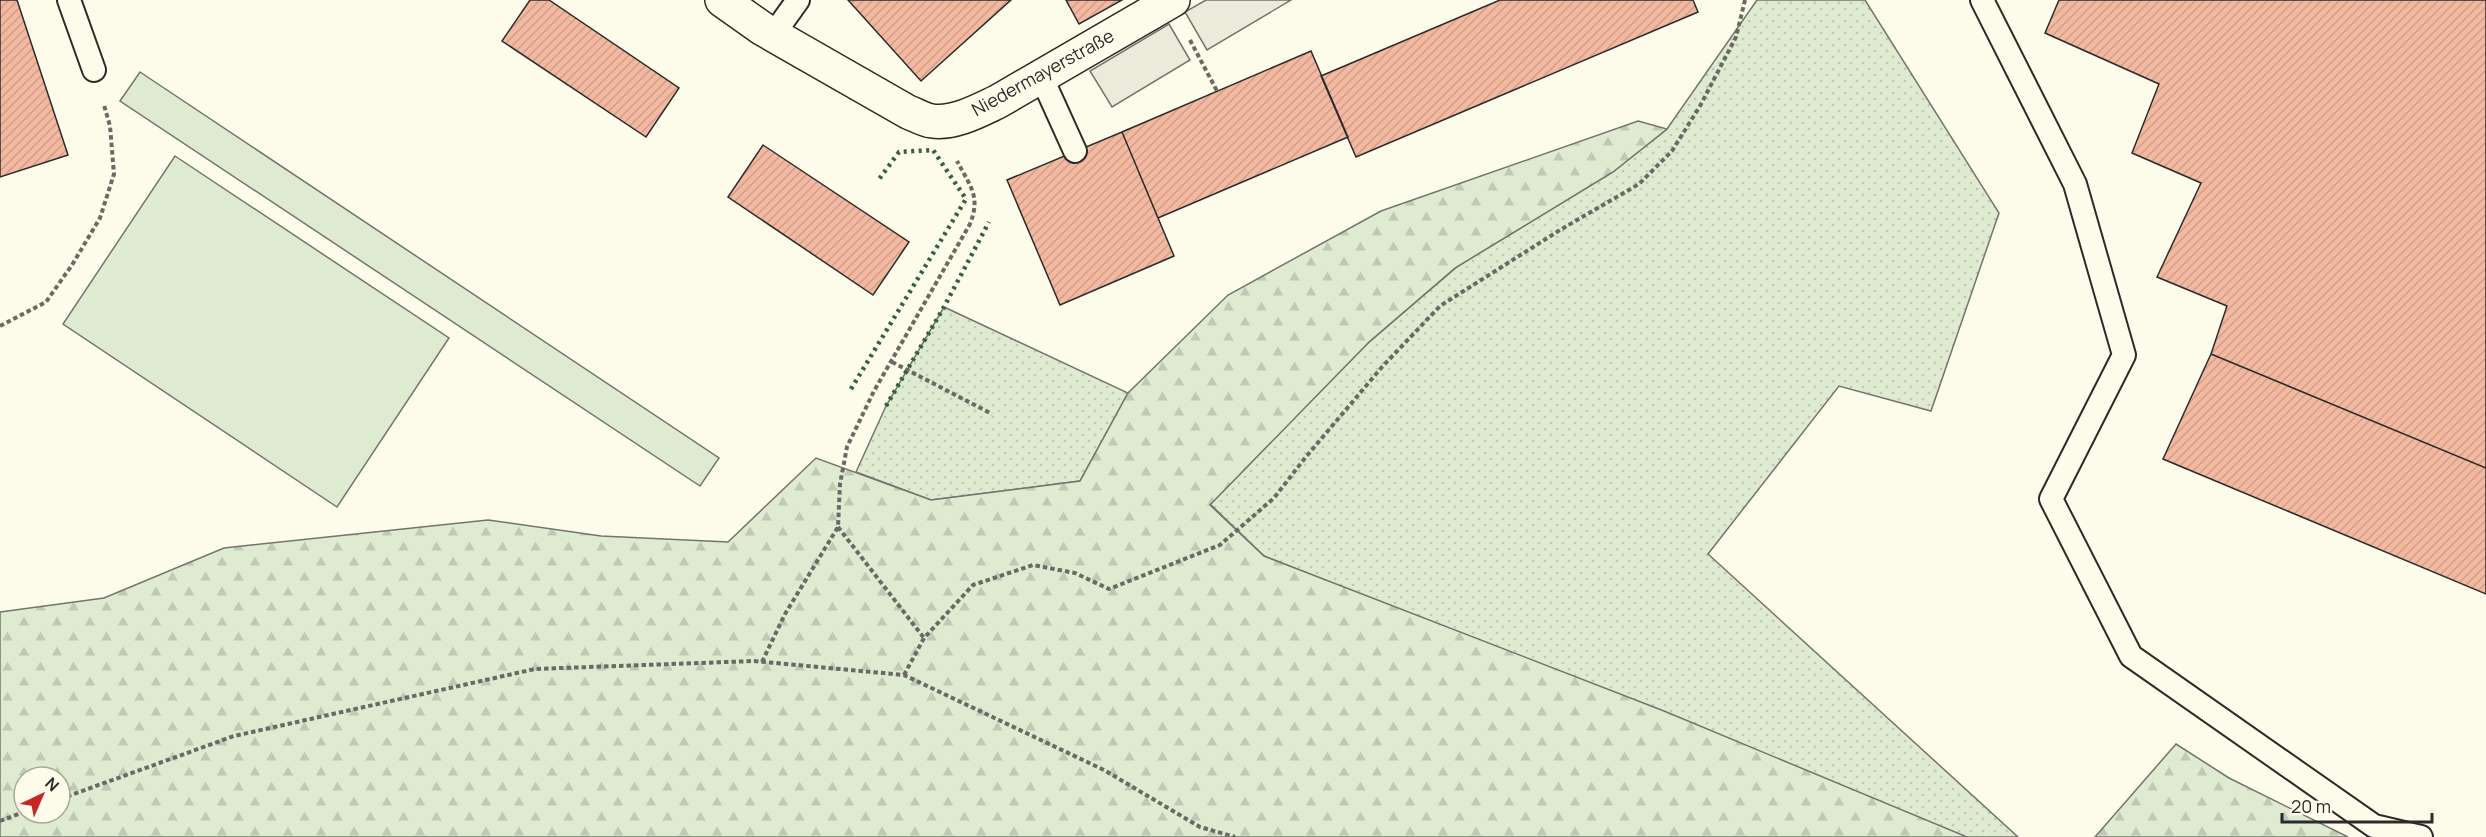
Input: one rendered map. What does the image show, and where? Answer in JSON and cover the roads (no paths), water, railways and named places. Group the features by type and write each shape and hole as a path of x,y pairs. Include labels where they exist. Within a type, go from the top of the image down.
{"street":[{"name":"Niedermayerstraße","path":"722,0 773,35 908,112 931,121 949,120 971,114 1171,1"}],"lane":[{"path":"69,0 94,70"},
{"path":"773,35 798,0"},
{"path":"1982,0 2075,184 2124,355 2051,499 2131,656 2374,826 2421,837"},
{"path":"1041,76 1075,152"}]}
